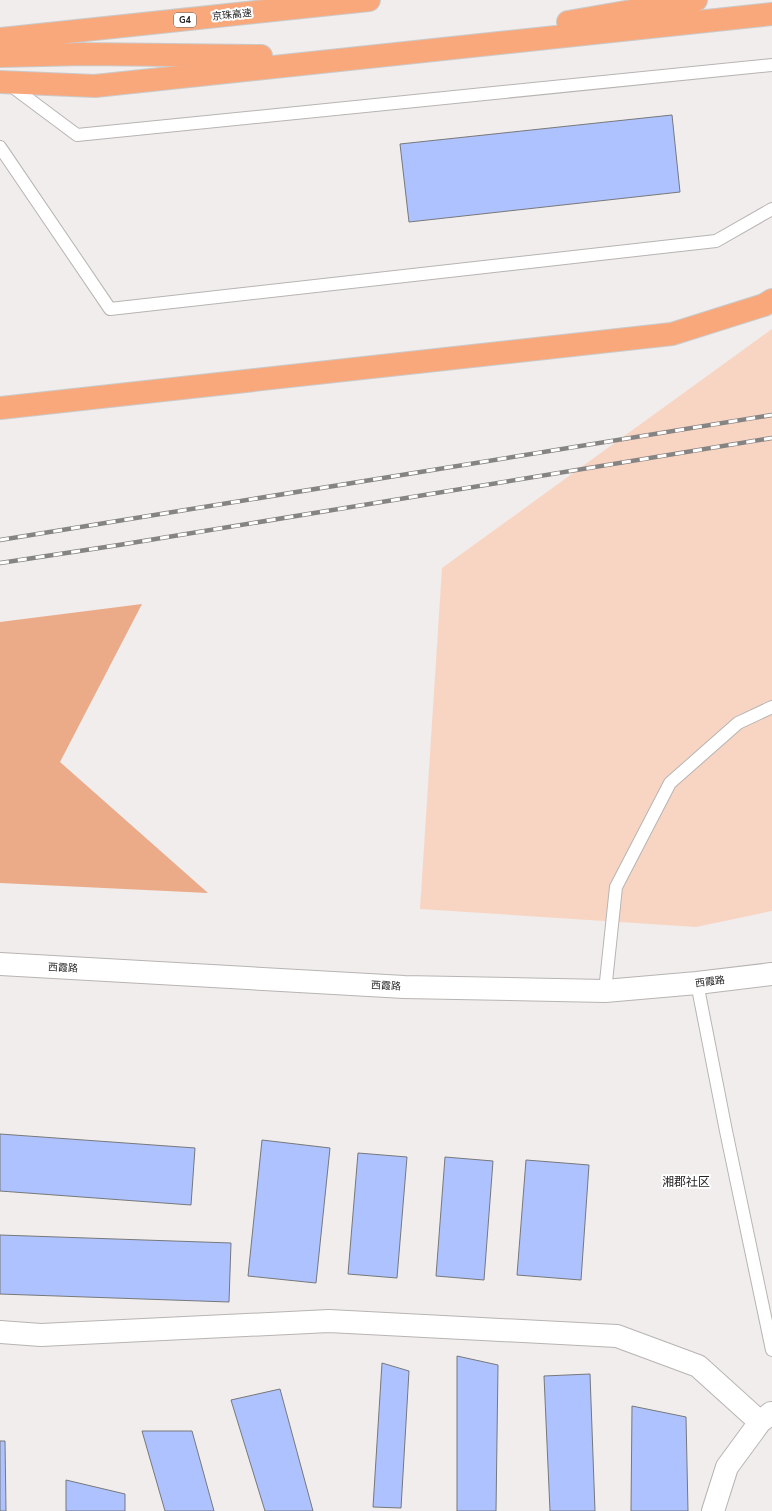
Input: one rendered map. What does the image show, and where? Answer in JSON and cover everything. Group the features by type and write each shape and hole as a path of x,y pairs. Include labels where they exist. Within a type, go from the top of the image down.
{"highway":[{"name":"京珠高速","path":"0,39 369,0"},
{"path":"0,56 86,54 364,57 696,0"},
{"path":"4,82 95,86 772,14"},
{"path":"0,408 672,334 764,305 772,300"}],"street":[{"name":"西霞路","path":"0,964 404,988 605,991 697,983 772,974"},
{"path":"0,1332 41,1335 329,1320 617,1336 698,1366 766,1417 727,1467 713,1511"}],"lane":[{"path":"4,82 77,135 772,65"},
{"path":"0,147 110,309 716,241 772,209"},
{"path":"605,991 616,887 670,783 738,723 772,706"},
{"path":"697,983 772,1350"}],"shaded area":[{"path":"772,329 772,911 696,927 420,909 442,568"},
{"path":"142,604 60,762 208,893 0,883 0,622"}],"building":[{"path":"672,115 680,192 409,222 400,144"},
{"path":"0,1134 195,1148 191,1205 0,1191"},
{"path":"262,1140 330,1148 316,1283 248,1276"},
{"path":"358,1153 407,1157 397,1278 348,1274"},
{"path":"445,1157 493,1161 484,1280 436,1276"},
{"path":"526,1160 589,1165 581,1280 517,1275"},
{"path":"0,1235 231,1243 229,1302 0,1294"},
{"path":"457,1356 498,1365 496,1511 457,1511"},
{"path":"382,1363 409,1371 401,1508 373,1507"},
{"path":"590,1374 595,1511 550,1511 544,1376"},
{"path":"280,1389 313,1511 265,1511 231,1400"},
{"path":"632,1406 686,1417 688,1511 631,1511"},
{"path":"142,1431 192,1431 214,1511 165,1511"},
{"path":"0,1441 5,1441 6,1511 0,1511"},
{"path":"66,1480 125,1494 125,1511 66,1511"}],"railway":[{"path":"0,540 772,415"},
{"path":"0,563 119,545 772,438"}],"district":[{"name":"湘郡社区","path":"686,1182"}]}
